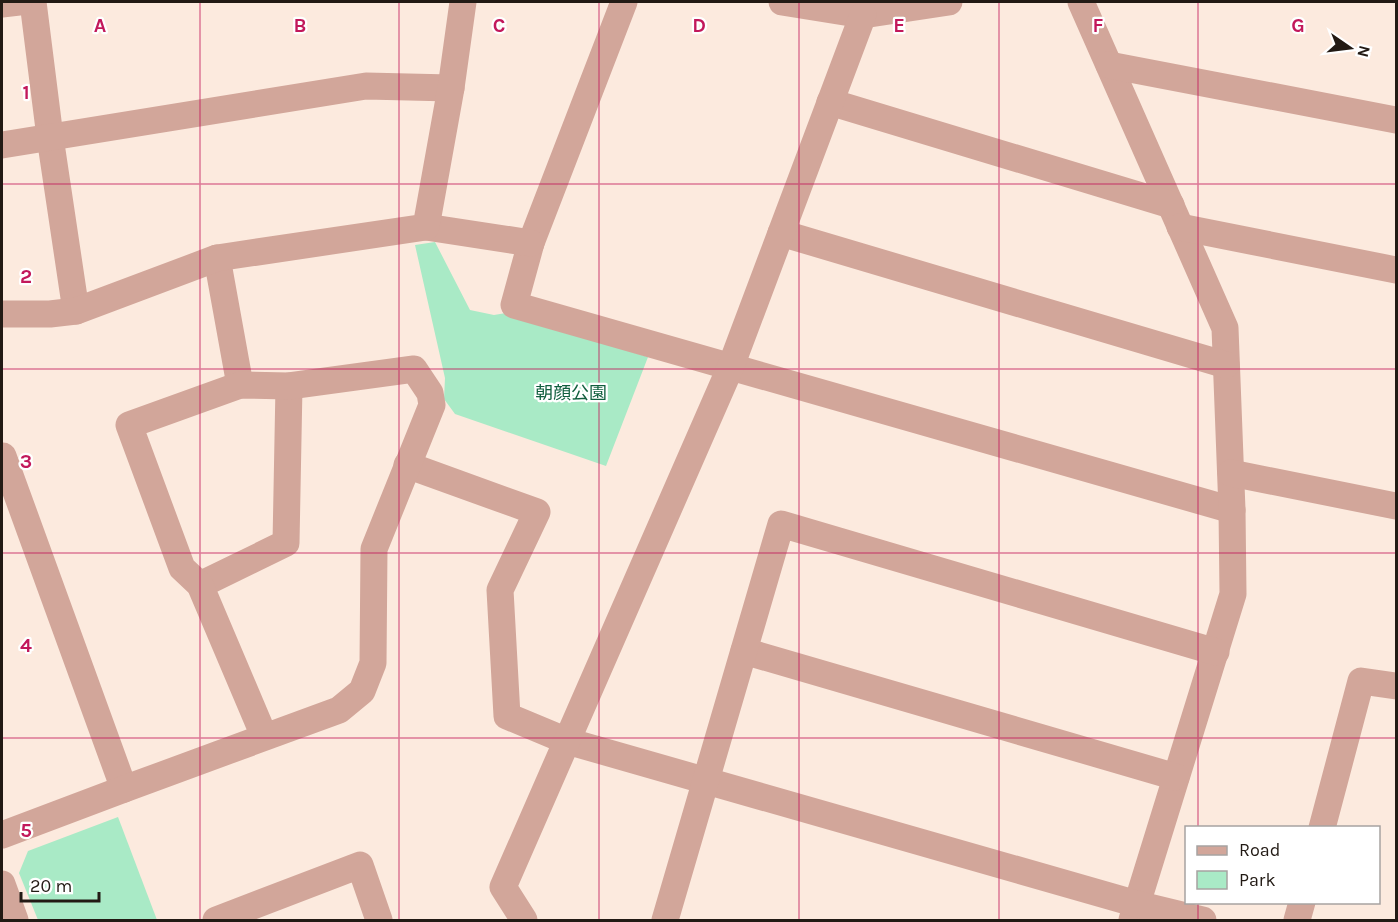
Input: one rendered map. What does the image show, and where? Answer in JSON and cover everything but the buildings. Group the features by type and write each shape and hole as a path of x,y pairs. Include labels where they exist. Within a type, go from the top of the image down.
{"street":[{"path":"2,4 19,2"},
{"path":"33,2 76,311"},
{"path":"426,227 451,88 463,2"},
{"path":"624,2 531,243 514,305 1232,510"},
{"path":"785,2 863,15 933,3"},
{"path":"1081,2 1225,328 1233,594 1134,912"},
{"path":"524,921 503,887 731,366 863,15"},
{"path":"1109,65 1396,120"},
{"path":"2,145 366,86 451,88"},
{"path":"830,102 1176,216 1396,270"},
{"path":"2,314 51,314 76,311 217,258 426,227 531,243"},
{"path":"781,233 1226,365"},
{"path":"217,258 240,385"},
{"path":"2,835 339,710 362,691 373,663 374,549 432,405 430,393 414,369 289,386 240,385 129,425 182,568 200,585 264,736"},
{"path":"200,585 286,543 289,386"},
{"path":"2,456 124,789"},
{"path":"407,465 537,512 500,590 507,716 567,741 706,781 1134,912 1203,921"},
{"path":"1231,473 1396,506"},
{"path":"671,919 706,781 781,524 1215,651"},
{"path":"744,651 1176,777"},
{"path":"1323,826 1361,681 1396,686"},
{"path":"216,921 360,865 379,921"},
{"path":"2,884 15,921"},
{"path":"1297,921 1302,904"}],"green space":[{"name":"朝顔公園","path":"435,242 470,310 494,315 506,313 648,357 606,466 455,414 444,399 445,378 415,245"},
{"path":"118,817 157,920 38,920 19,873 28,851"}]}
